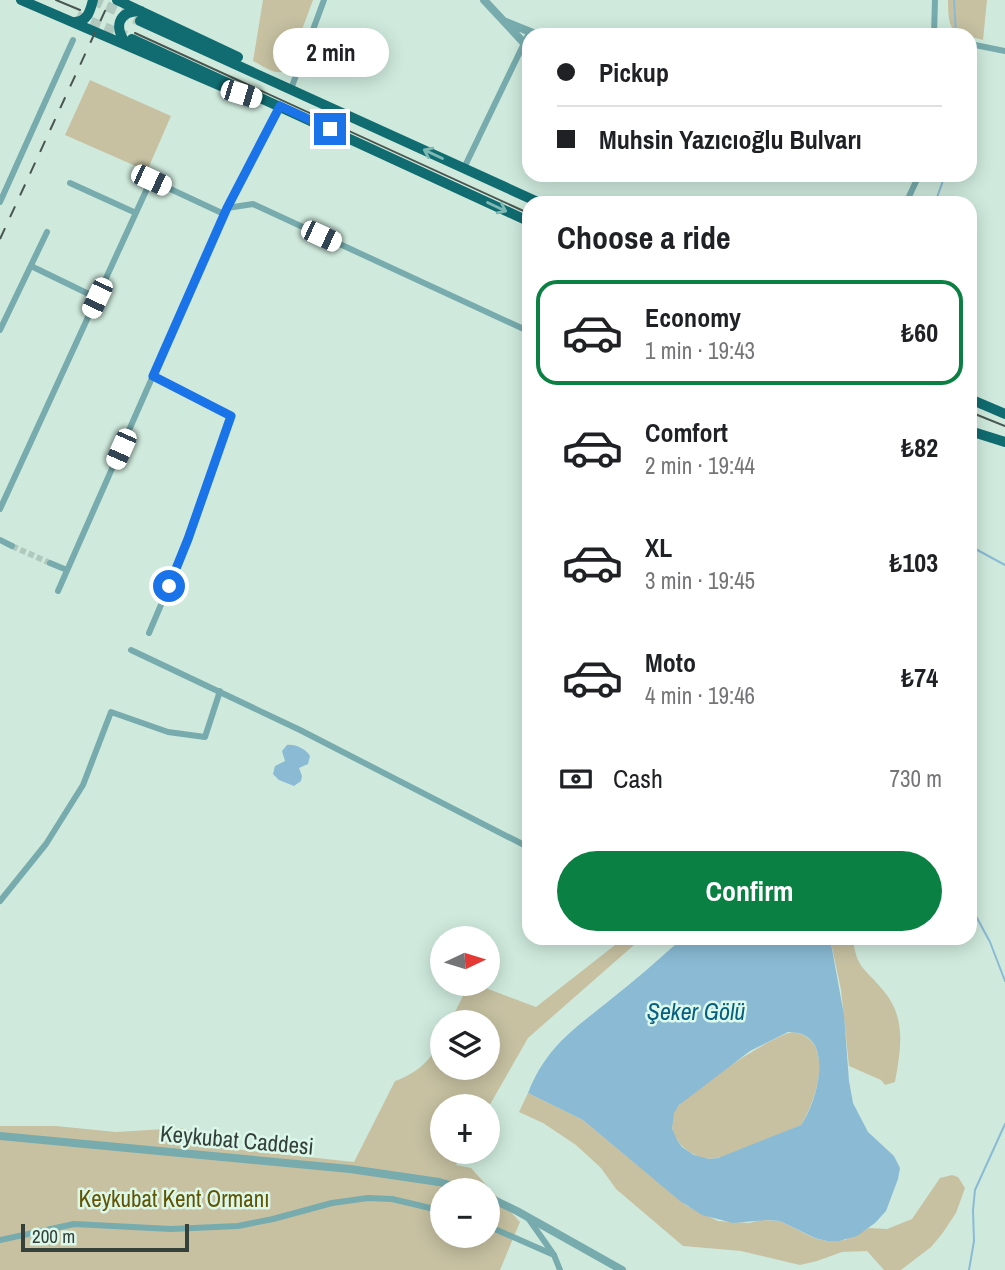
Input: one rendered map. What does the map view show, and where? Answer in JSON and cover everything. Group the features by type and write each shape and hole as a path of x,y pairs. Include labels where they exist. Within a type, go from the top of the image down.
{"highway":[{"path":"21,0 130,42"},
{"path":"38,0 82,22 88,16 93,0"},
{"path":"117,0 141,16"},
{"path":"522,218 280,106 222,88 121,38 119,23 130,11 257,66 291,89 525,196"},
{"path":"977,402 1005,414"},
{"path":"977,433 1005,442"}],"street":[{"path":"291,89 324,0"},
{"path":"484,0 504,20 522,32"},
{"path":"934,28 935,0"},
{"path":"0,202 73,40"},
{"path":"977,45 1005,51"},
{"path":"464,168 522,53"},
{"path":"58,591 225,211 280,106"},
{"path":"0,509 151,180 225,211 253,204 522,328"},
{"path":"70,183 136,214"},
{"path":"0,330 47,232"},
{"path":"31,266 97,298"},
{"path":"149,633 188,539 231,416 153,376"},
{"path":"0,540 12,546"},
{"path":"50,563 67,570"},
{"path":"131,650 220,691 522,844"},
{"path":"0,901 47,844 83,785 111,712 168,732 205,737 220,691"},
{"name":"Keykubat Caddesi","path":"0,1136 350,1169 430,1181"},
{"path":"0,1240 74,1224 171,1229 238,1226 331,1203 368,1198 392,1199 430,1208"},
{"path":"500,1203 622,1270"},
{"path":"527,1217 554,1255 560,1270"},
{"path":"500,1231 554,1255"}],"green space":[{"path":"263,0 313,0 287,70 283,72 270,70 253,61"},
{"path":"948,0 987,0 983,40 977,38 977,28 952,28 949,20"},
{"path":"90,80 171,116 147,171 65,135"},
{"name":"Keykubat Kent Ormanı","path":"615,945 634,945 528,1038 496,1094 430,1094 430,1164 457,1164 471,1168 480,1178 430,1178 430,1248 500,1248 500,1200 520,1222 500,1270 0,1270 0,1126 56,1126 116,1132 180,1128 205,1133 234,1149 354,1162 395,1081 411,1074 430,1056 430,1080 500,1080 500,1010 456,1010 463,996 500,996 500,993 536,1007"},
{"path":"831,945 854,945 859,962 890,1000 899,1022 900,1045 895,1082 885,1085 881,1080 849,1066 841,990"},
{"path":"793,1032 807,1037 815,1046 819,1058 817,1087 801,1125 746,1149 716,1158 706,1159 682,1146 676,1139 672,1126 674,1112 681,1104 710,1080 749,1054 782,1035"},
{"path":"528,1093 583,1120 687,1206 718,1221 780,1221 814,1238 827,1241 845,1240 869,1228 887,1229 912,1219 940,1178 952,1175 958,1177 965,1188 956,1213 942,1234 931,1247 901,1270 884,1270 867,1251 842,1252 800,1265 741,1251 683,1246 616,1189 601,1168 576,1145 543,1123 519,1112"}],"water":[{"path":"287,745 300,748 310,756 308,764 299,768 301,781 294,786 279,780 273,774 275,766 285,761 282,751"},
{"name":"Şeker Gölü","path":"675,945 831,945 844,1015 853,1103 868,1132 894,1156 900,1168 886,1211 875,1223 857,1236 827,1241 780,1221 733,1223 702,1215 680,1201 583,1120 528,1093 543,1063 562,1040","holes":["788,1032 803,1035 813,1043 818,1055 817,1085 801,1125 718,1158 709,1159 694,1155 682,1147 672,1128 674,1113 679,1105 750,1051"]}],"waterway":[{"path":"954,0 956,28"},
{"path":"938,196 942,182"},
{"path":"977,550 1005,565"},
{"path":"977,918 990,942 1005,981"},
{"path":"969,1270 974,1241 975,1190 1005,1124"}],"tunnel":[{"path":"93,0 140,21"},
{"path":"77,16 126,36"},
{"path":"12,546 50,563"}],"tram line":[{"path":"56,0 80,10"},
{"path":"135,33 522,210"},
{"path":"977,415 1005,426"}],"railway":[{"path":"0,239 110,0"}],"route":[{"path":"169,586 231,416 153,376 227,208 280,106 330,129"}]}
